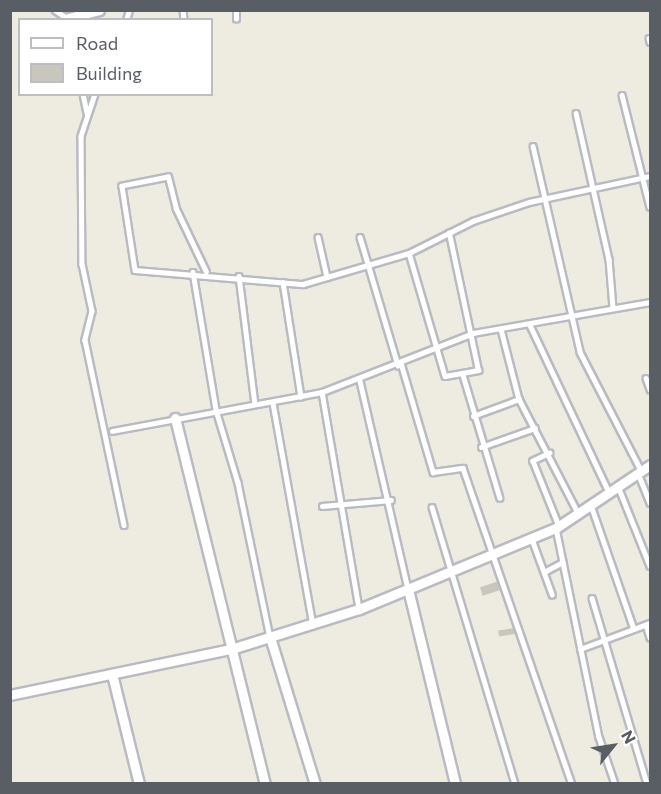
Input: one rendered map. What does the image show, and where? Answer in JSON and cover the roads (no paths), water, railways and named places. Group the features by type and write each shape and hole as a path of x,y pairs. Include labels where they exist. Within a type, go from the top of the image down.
{"street":[{"path":"72,18 99,10"},
{"path":"175,418 265,783"},
{"path":"10,695 231,649 359,609 496,555 558,527 651,465"},
{"path":"408,589 455,783"},
{"path":"270,637 315,783"},
{"path":"112,674 139,783"}],"lane":[{"path":"236,10 236,20"},
{"path":"622,95 651,207"},
{"path":"83,96 87,116"},
{"path":"94,96 81,135 82,264 92,311 85,340 124,525"},
{"path":"576,113 593,188 614,308"},
{"path":"533,146 580,352 640,472 651,502"},
{"path":"206,272 176,208 168,177 122,186 135,270 206,272 303,284 409,253 449,233 546,199 651,176"},
{"path":"409,253 446,377 463,375 480,368 449,233"},
{"path":"318,237 327,277"},
{"path":"360,237 365,266 434,472 464,468 496,555 572,783"},
{"path":"193,272 216,410 238,483 270,637"},
{"path":"239,276 255,404"},
{"path":"283,282 301,397"},
{"path":"112,431 216,410 273,403 322,392 360,381 473,333 571,319 614,308 651,302"},
{"path":"530,325 609,492"},
{"path":"501,328 519,399 550,453 578,514"},
{"path":"463,375 481,447 500,498"},
{"path":"646,378 651,389"},
{"path":"360,381 391,500 408,589"},
{"path":"322,392 339,503 359,609"},
{"path":"473,416 519,399"},
{"path":"273,403 313,625"},
{"path":"481,447 535,428"},
{"path":"550,453 533,461 558,527 580,649 615,783"},
{"path":"618,486 651,566"},
{"path":"322,506 391,500"},
{"path":"591,505 634,629"},
{"path":"432,507 515,783"},
{"path":"532,538 552,594"},
{"path":"544,572 563,562"},
{"path":"592,598 647,783"},
{"path":"580,649 648,624 651,638"}]}
